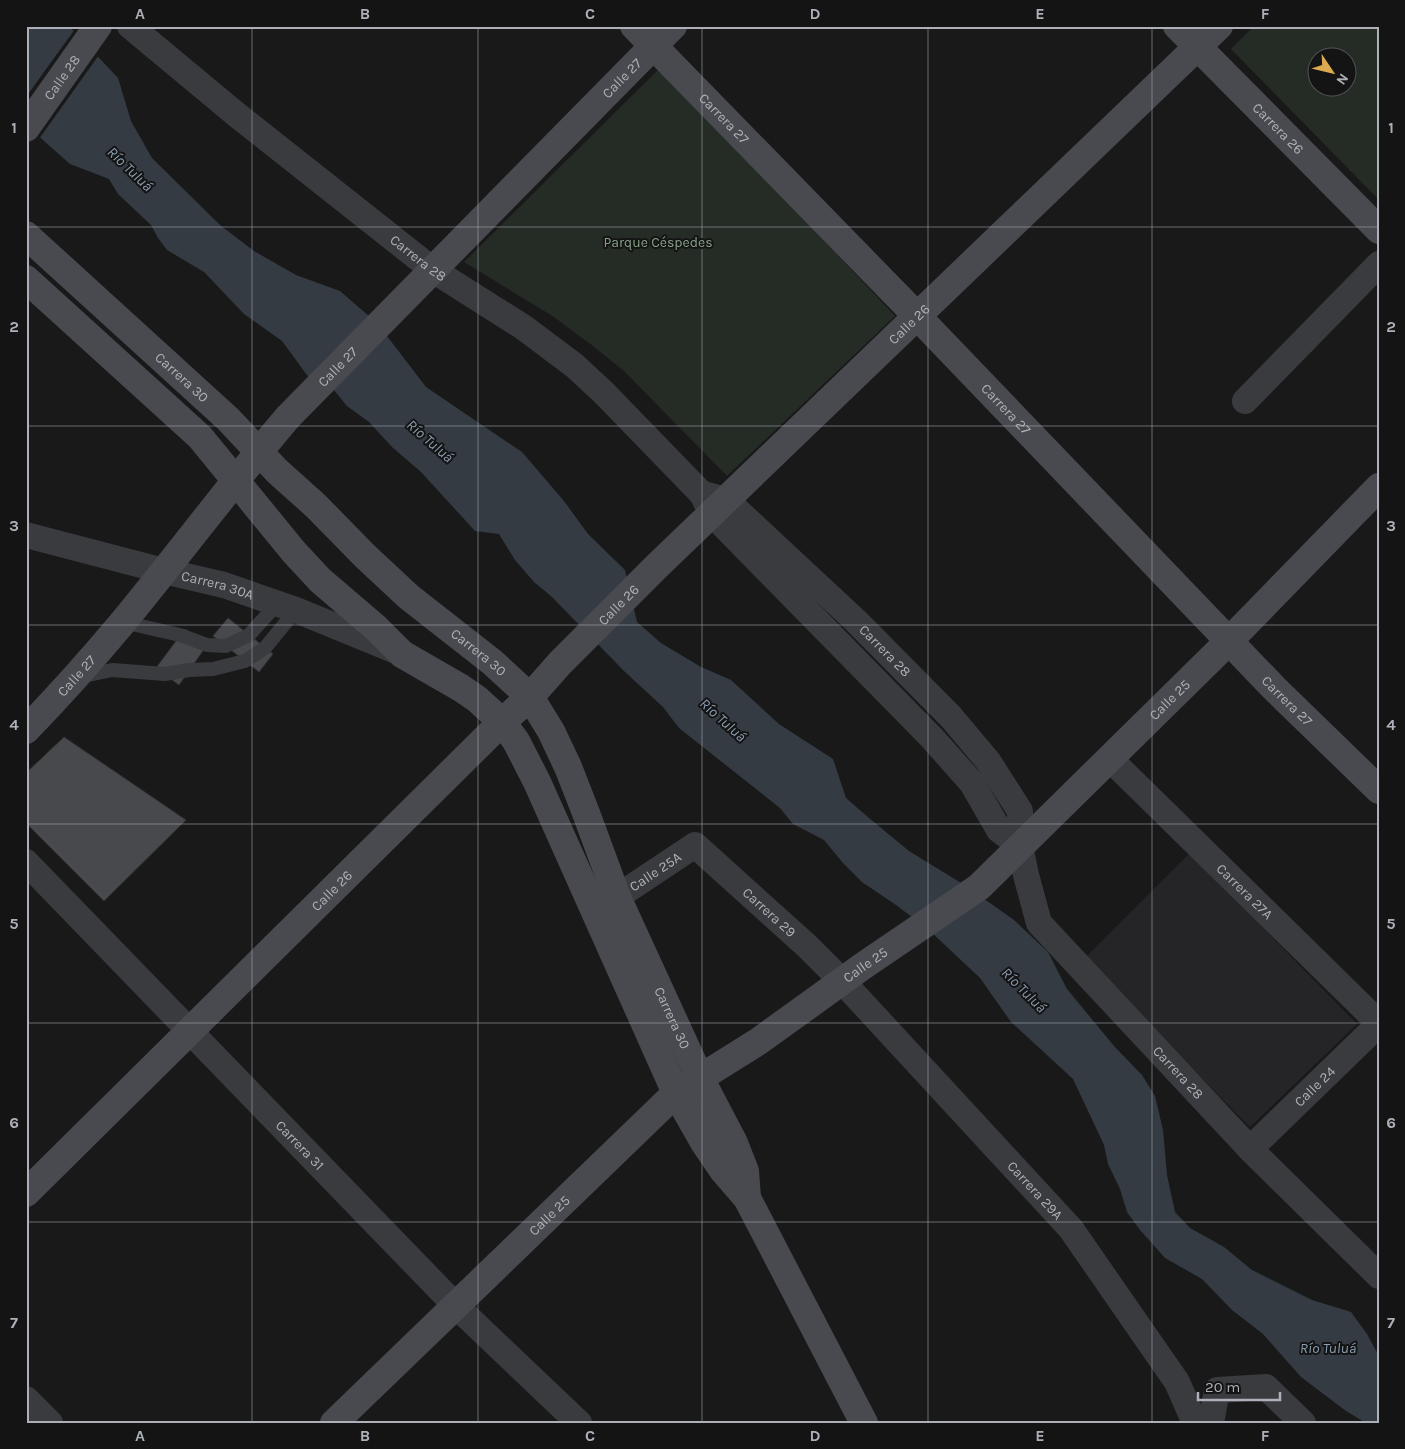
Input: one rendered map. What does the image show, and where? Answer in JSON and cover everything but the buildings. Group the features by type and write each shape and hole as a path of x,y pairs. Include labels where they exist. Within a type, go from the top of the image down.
{"main road":[{"name":"Carrera 27","path":"634,26 918,317 1274,688 1379,790"},
{"name":"Calle 27","path":"26,730 76,678 123,622 234,481 288,417 674,26"},
{"name":"Carrera 26","path":"1177,26 1379,230"},
{"name":"Calle 26","path":"26,1193 502,722 530,697 656,567 713,503 918,317 1219,26"},
{"name":"Calle 28","path":"26,128 97,28"},
{"name":"Carrera 30","path":"26,235 164,360 409,597 492,662 530,697 551,731 568,767 617,897 700,1078 734,1143 745,1171 747,1198"},
{"name":"Carrera 30","path":"26,279 200,437 234,481 320,580 376,628 402,654 477,699 502,722 516,741 525,757 676,1092 705,1144 747,1198 864,1423"},
{"name":"Calle 25","path":"334,1423 676,1092 759,1041 853,973 979,887 1229,641 1379,487"}],"street":[{"name":"Carrera 28","path":"130,26 236,115 432,270 523,327 575,366 713,503 856,621 951,717 988,760 1020,812 1020,846 1039,923 1250,1148 1379,1276"},
{"path":"1245,401 1379,264"},
{"name":"Carrera 30A","path":"26,535 224,585 287,606 402,654"},
{"name":"Carrera 27A","path":"1110,759 1379,1023"},
{"name":"Calle 25A","path":"617,897 695,845"},
{"name":"Carrera 29","path":"695,845 807,946 853,973"},
{"name":"Carrera 31","path":"26,862 455,1306 579,1423"},
{"name":"Carrera 29A","path":"853,973 1071,1229 1177,1382 1195,1423"},
{"name":"Calle 24","path":"1250,1148 1379,1023"},
{"path":"1212,1423 1217,1390 1266,1387 1303,1423"},
{"path":"26,1399 50,1423"}],"lane":[{"path":"123,622 180,635 207,645 226,646 249,635 287,606"},
{"path":"76,678 112,670 164,674 213,669 244,661 265,648 287,606"}],"shaded area":[{"path":"1190,853 1357,1024 1250,1127 1084,959"}],"green space":[{"path":"1254,26 1379,26 1379,200 1231,49"},
{"name":"Parque Céspedes","path":"661,67 895,316 727,476 625,372 554,317 464,262"}],"water":[{"name":"Río Tuluá","path":"26,26 69,26 118,78 131,121 152,158 220,225 254,251 296,275 340,291 377,323 426,387 522,452 564,501 588,534 625,570 637,622 661,643 701,667 731,680 779,724 833,759 846,798 909,851 966,886 1014,920 1048,952 1067,989 1114,1046 1142,1075 1155,1096 1163,1130 1167,1175 1175,1212 1190,1228 1224,1247 1252,1270 1312,1300 1351,1312 1367,1334 1379,1356 1379,1423 1366,1423 1346,1411 1301,1377 1263,1334 1232,1310 1202,1279 1165,1258 1127,1212 1120,1189 1108,1164 1104,1145 1073,1079 1011,1022 980,978 929,930 862,882 824,840 793,824 780,808 679,728 663,707 624,671 552,597 534,582 515,560 499,534 475,531 421,472 392,447 369,422 347,406 333,389 315,386 282,341 244,314 204,272 167,250 151,225 118,194 109,179 70,164 26,125"}],"pier":[{"path":"75,29 99,55 39,139 26,128 26,97"}]}
